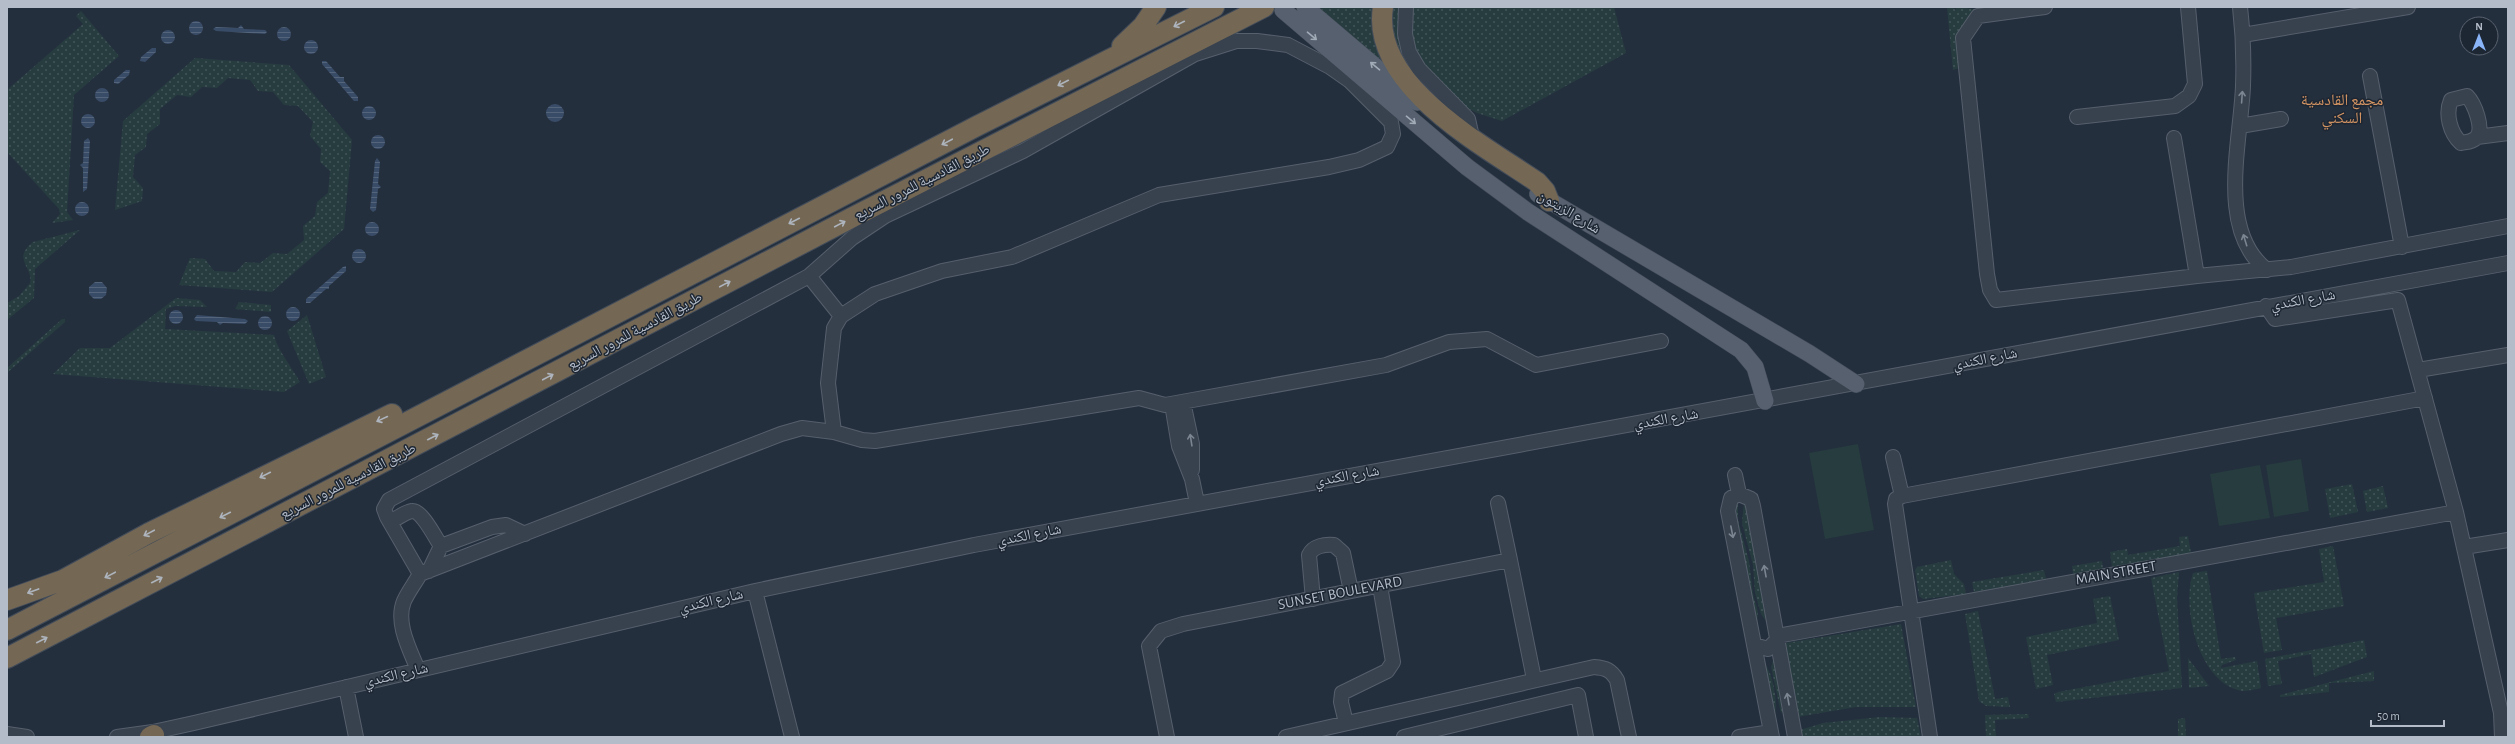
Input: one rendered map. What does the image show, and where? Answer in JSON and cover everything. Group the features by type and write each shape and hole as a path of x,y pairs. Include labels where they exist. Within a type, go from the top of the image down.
{"highway":[{"path":"1106,61 1143,26 1156,7"},
{"name":"طريق القادسية للمرور السريع","path":"7,630 547,348 1214,7"},
{"path":"1383,7 1383,30 1387,46 1400,74 1414,90 1479,146 1537,182 1545,191 1549,200"},
{"name":"طريق القادسية للمرور السريع","path":"7,658 853,217 1273,9"},
{"path":"7,600 63,580 149,533 397,412 547,348"}],"main road":[{"path":"1305,7 1479,146 1467,167"},
{"name":"شارع الزيتون","path":"1273,9 1467,167 1528,212 1741,350 1754,367 1765,401"},
{"name":"شارع الزيتون","path":"1549,200 1810,354 1856,384"}],"street":[{"path":"1406,7 1404,34 1410,52 1419,69 1468,119 1479,146"},
{"path":"2045,7 1978,16 1963,38 1987,274 1993,296 1996,300 2197,276 2267,270 2402,247 2508,226"},
{"path":"2077,117 2175,106 2189,96 2195,84 2188,7"},
{"path":"2240,7 2243,35 2240,126 2234,192 2237,211 2251,255 2267,270"},
{"path":"2243,35 2408,7"},
{"path":"425,572 390,522 384,509 389,500 809,276 857,235 885,216 1023,151 1195,54 1216,46 1236,41 1262,41 1288,45 1308,54 1350,81 1391,122 1393,134 1387,147 1359,160 1159,195 1012,258 942,271 875,294 842,316 834,328 828,370 834,432"},
{"path":"2370,76 2402,247"},
{"path":"2240,126 2281,119"},
{"path":"2477,137 2508,134"},
{"path":"2174,138 2197,276"},
{"name":"شارع الكندي","path":"117,737 194,723 755,591 974,545 1197,503 1765,401 2266,306 2508,263"},
{"path":"809,276 842,316"},
{"path":"2266,306 2275,319 2398,300 2456,512 2504,713 2502,737"},
{"path":"425,572 781,434 802,428 834,432 862,440 875,441 1139,398 1165,405 1386,365 1449,342 1486,338 1536,365 1661,341"},
{"path":"2418,370 2508,355"},
{"path":"1930,737 1910,611 1895,504 1896,499 1902,496 2425,398"},
{"path":"1177,403 1192,444 1192,479 1197,503"},
{"path":"1893,456 1902,496"},
{"path":"1735,475 1739,494"},
{"path":"1772,734 1728,511 1731,498 1739,494 1751,499 1753,506 1793,732"},
{"path":"1498,503 1534,680"},
{"path":"390,522 412,511 416,511 425,520 441,546"},
{"name":"MAIN STREET","path":"1754,642 1768,649 1777,636 2456,512"},
{"path":"418,670 404,632 401,617 404,602 441,546 499,526 506,525 525,534"},
{"path":"2464,547 2508,540"},
{"path":"1313,599 1309,555 1313,549 1324,545 1334,545 1343,553 1351,591"},
{"name":"SUNSET BOULEVARD","path":"1167,737 1149,646 1161,632 1183,624 1510,560"},
{"path":"1346,723 1341,702 1342,694 1382,674 1393,662 1380,586"},
{"path":"755,591 792,737"},
{"path":"1286,737 1594,667 1603,668 1612,672 1617,680 1629,737"},
{"path":"346,687 356,737"},
{"path":"1404,737 1578,695 1586,737"},
{"path":"1772,734 1773,725 1783,721 1793,732"},
{"name":"شارع الكندي","path":"151,736 194,723"},
{"path":"7,734 27,737"},
{"path":"1739,737 1772,734"}],"green space":[{"path":"1319,7 1614,7 1626,53 1502,121 1477,113 1389,71"},
{"path":"1947,7 1954,7 1955,10 1957,7 1972,9 2029,7 1973,15 1959,68 1953,70"},
{"path":"81,11 119,56 74,95 67,212 73,220 52,223 60,214 59,209 7,152 7,90 83,24 76,16"},
{"path":"195,58 289,65 352,140 344,229 272,292 179,285 190,258 205,259 214,271 236,272 245,262 260,263 273,253 287,254 304,240 303,226 315,216 317,202 328,193 330,171 320,162 321,149 310,136 313,122 298,106 284,105 273,92 258,91 250,80 228,78 217,88 202,87 191,97 177,95 160,109 160,124 147,134 146,147 135,155 133,177 143,188 142,201 115,210 123,121"},
{"path":"80,230 35,269 34,298 7,320 7,303 19,296 30,283 29,273 23,258 27,248 33,242"},
{"path":"176,298 200,300 207,307 175,306 166,309 165,329 274,335 282,353 300,382 284,392 53,374 80,348 110,348"},
{"path":"239,302 271,305 271,312 235,309"},
{"path":"307,315 326,377 309,384 287,331"},
{"path":"62,319 65,319 65,322 7,373 7,368"},
{"path":"1858,444 1874,530 1825,539 1809,453"},
{"path":"2301,459 2309,511 2274,517 2266,465"},
{"path":"2260,465 2270,518 2219,526 2210,474"},
{"path":"2352,484 2358,512 2330,518 2325,489"},
{"path":"2383,486 2388,508 2367,512 2363,491"},
{"path":"1738,502 1738,520 1749,561 1753,594 1758,612 1757,623 1734,508"},
{"path":"1744,502 1746,504 1766,621 1761,614 1755,593 1753,565 1742,523"},
{"path":"2188,536 2191,553 2112,567 2110,552 2127,549 2128,555 2180,546 2179,537"},
{"path":"2333,546 2344,606 2276,618 2282,650 2264,653 2254,593 2324,582 2319,549"},
{"path":"1951,560 1954,574 1964,584 1966,594 1923,599 1919,596 1915,570 1917,567"},
{"path":"2102,561 2103,569 2073,574 2072,566"},
{"path":"2044,570 2046,579 1974,592 1972,582"},
{"path":"2207,571 2221,659 2235,657 2236,660 2222,665 2221,668 2257,661 2261,688 2243,691 2228,686 2215,675 2205,660 2197,643 2192,624 2190,588 2193,573"},
{"path":"2179,572 2177,598 2182,688 2056,702 2054,694 2058,692 2169,671 2151,578"},
{"path":"2110,596 2119,640 2047,655 2053,685 2036,689 2026,637 2097,623 2093,599"},
{"path":"1978,611 1995,699 2008,697 2010,707 1986,706 1979,701 1965,614"},
{"path":"1901,624 1916,707 1856,707 1797,717 1784,644"},
{"path":"2364,640 2367,657 2314,677 2311,654 2278,661 2282,684 2268,686 2265,659"},
{"path":"1774,657 1783,711 1781,713 1771,667"},
{"path":"2188,658 2209,686 2189,688"},
{"path":"1762,661 1769,671 1774,686 1776,702 1775,714 1773,712"},
{"path":"2374,671 2374,681 2329,683 2329,692 2280,697 2280,695"},
{"path":"2028,714 2029,718 1995,720 1996,737 1986,737 1985,715"},
{"path":"1880,717 1917,718 1921,737 1801,737 1800,730 1823,723"},
{"path":"2185,718 2186,737 2178,737 2178,719"}],"water":[{"path":"196,21 201,23 203,28 201,33 196,35 191,33 189,28 191,23"},
{"path":"241,25 244,29 265,30 267,32 265,34 216,31 213,29 216,27 238,28"},
{"path":"284,27 289,29 291,34 289,39 284,41 279,39 277,34 279,29"},
{"path":"168,30 173,32 175,37 173,42 168,44 163,42 161,37 163,32"},
{"path":"311,40 316,42 318,47 316,52 311,54 306,52 304,47 306,42"},
{"path":"152,48 156,48 156,52 145,62 140,61 141,57"},
{"path":"322,61 326,61 340,77 344,77 344,81 358,97 358,101 354,101 322,64"},
{"path":"126,70 130,70 129,75 118,84 114,83 114,80"},
{"path":"102,88 107,90 109,95 107,100 102,102 97,100 95,95 97,90"},
{"path":"555,104 561,107 564,113 561,119 555,122 549,119 546,113 549,107"},
{"path":"369,106 374,108 376,113 374,118 369,120 364,118 362,113 364,108"},
{"path":"88,114 93,116 95,121 93,126 88,128 83,126 81,121 83,116"},
{"path":"378,135 383,137 385,142 383,147 378,149 373,147 371,142 373,137"},
{"path":"88,138 90,141 87,189 83,192 83,168 80,165 83,163 84,141"},
{"path":"377,158 380,162 378,184 381,187 378,189 376,210 373,212 370,209 375,161"},
{"path":"82,202 87,204 89,209 87,214 82,216 77,214 75,209 77,204"},
{"path":"372,222 377,224 379,229 377,234 372,236 367,234 365,229 367,224"},
{"path":"359,249 364,251 366,256 364,261 359,263 354,261 352,256 354,251"},
{"path":"346,266 346,271 329,286 329,289 326,289 310,303 306,303 306,299"},
{"path":"95,282 102,282 107,288 106,295 101,299 94,299 89,294 89,287"},
{"path":"293,307 298,309 300,314 298,319 293,321 288,319 286,314 288,309"},
{"path":"176,310 181,312 183,317 181,322 176,324 171,322 169,317 171,312"},
{"path":"197,315 245,319 248,321 245,324 223,323 220,325 217,322 196,321 194,319"},
{"path":"265,316 270,318 272,323 270,328 265,330 260,328 258,323 260,318"}],"district":[{"name":"مجمع القادسية السكني","path":"2342,109"}]}
